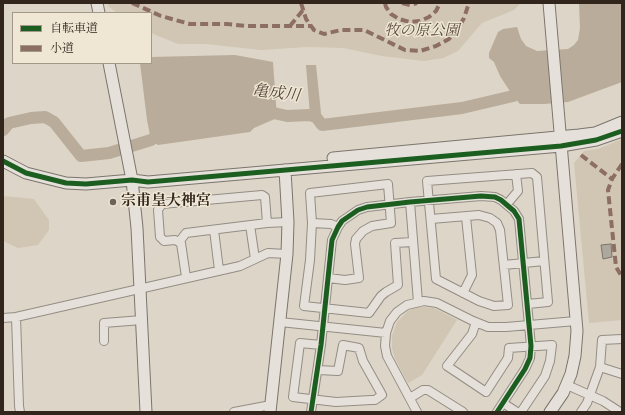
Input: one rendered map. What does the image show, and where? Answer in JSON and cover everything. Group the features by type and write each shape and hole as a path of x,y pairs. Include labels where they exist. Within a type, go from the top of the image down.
{"street":[{"path":"549,3 577,340 575,356 567,385 550,412"},
{"path":"108,64 132,180 141,289 146,412"},
{"path":"3,161 26,173 66,183 86,184 132,180 148,182 285,170 561,141 595,132 622,122"},
{"path":"132,180 148,175 561,141 596,140 622,131"},
{"path":"234,412 270,408 287,254 288,222 285,170"},
{"path":"431,220 479,215 486,216 497,223 500,230 508,305 500,306 487,304 436,279 427,181 531,172 537,177 548,302 528,304"},
{"path":"507,204 518,191 516,174"},
{"path":"328,278 345,280 359,278 355,244 356,239 363,231 372,226 391,223 388,184 310,193 312,223 310,260 304,306 369,313 381,296 398,285 395,243 413,242"},
{"path":"186,277 182,245 175,240 164,242 160,237 158,210 162,204 262,195 265,197 267,223"},
{"path":"311,412 318,370 332,240 338,227 346,217 358,210 389,204 481,196 495,197 507,204 519,219 530,325 530,358 525,369 497,412"},
{"path":"410,202 418,302"},
{"path":"463,293 472,275 466,217"},
{"path":"179,242 186,233 267,223 288,222"},
{"path":"312,223 331,224 338,227"},
{"path":"250,225 255,259"},
{"path":"214,230 219,270"},
{"path":"3,318 16,317 141,289 186,277 240,266 268,253 287,254"},
{"path":"504,265 544,261"},
{"path":"417,412 387,356 385,346 386,333 390,321 397,312 407,305 424,301 436,303 488,326 506,327 576,321"},
{"path":"16,317 20,412"},
{"path":"104,341 104,322 142,320"},
{"path":"280,322 386,333"},
{"path":"476,322 472,334 447,366 486,392 508,358 509,348 552,345 550,361 545,376 521,412"},
{"path":"581,412 590,395 600,366 602,340 622,339"},
{"path":"318,370 338,372 343,345 359,348 363,361 382,395 375,400 336,402 293,397 300,343 321,345"},
{"path":"600,366 622,374"},
{"path":"567,385 603,401 620,412"},
{"path":"410,398 423,390 428,390 463,412"},
{"path":"503,403 517,412"}],"green space":[{"name":"牧の原公園","path":"108,3 521,3 514,10 482,23 458,51 443,58 424,61 382,56 343,48 307,47 261,50 206,44 178,44 152,33 152,12 116,12 108,6"},
{"path":"622,139 622,320 589,323 574,163 584,151 598,149"},
{"path":"3,196 34,199 49,220 49,230 38,245 18,248 3,241"},
{"path":"415,307 434,308 457,320 422,375 408,383 395,359 392,348 392,336 397,322 408,311"}],"shaded area":[{"path":"579,3 622,3 622,82 568,102 520,104 500,76 494,62 489,58 489,53 498,32 503,29 517,27 521,39 526,46 537,51 568,49 578,40 580,28"},
{"path":"235,55 273,62 277,118 254,128 250,132 158,145 151,140 140,64 152,64 152,57"},
{"path":"306,65 316,65 321,113 316,117 310,115"}],"building":[{"path":"611,244 612,257 603,259 601,245"}],"waterway":[{"name":"亀成川","path":"260,110 287,116 310,115 316,117 322,125 462,108 513,96 524,84"},
{"name":"亀成川","path":"3,130 9,123 31,118 45,117 54,122 81,156 109,153 151,140 164,130"}],"marked path":[{"path":"132,3 161,16 190,24 311,26"},
{"path":"301,3 306,19 314,30 324,34 341,30 364,30 405,50 420,51 436,46 449,39 458,29 464,18 469,3"},
{"path":"385,3 391,14 399,19 410,22 420,21 429,17 436,11 440,3"},
{"path":"402,3 410,5 417,3"},
{"path":"290,26 303,10"},
{"path":"581,155 612,179"},
{"path":"622,164 612,179 608,190 616,267 622,277"}],"cycle path":[{"path":"3,161 26,173 66,183 86,184 132,180 148,182 561,146 596,140 622,131"},
{"path":"311,412 321,345 332,240 342,221 358,210 367,207 481,196 495,197 501,200 514,211 519,219 531,346 530,358 525,369 497,412"}],"place":[{"name":"宗甫皇大神宮","path":"113,202"}]}
